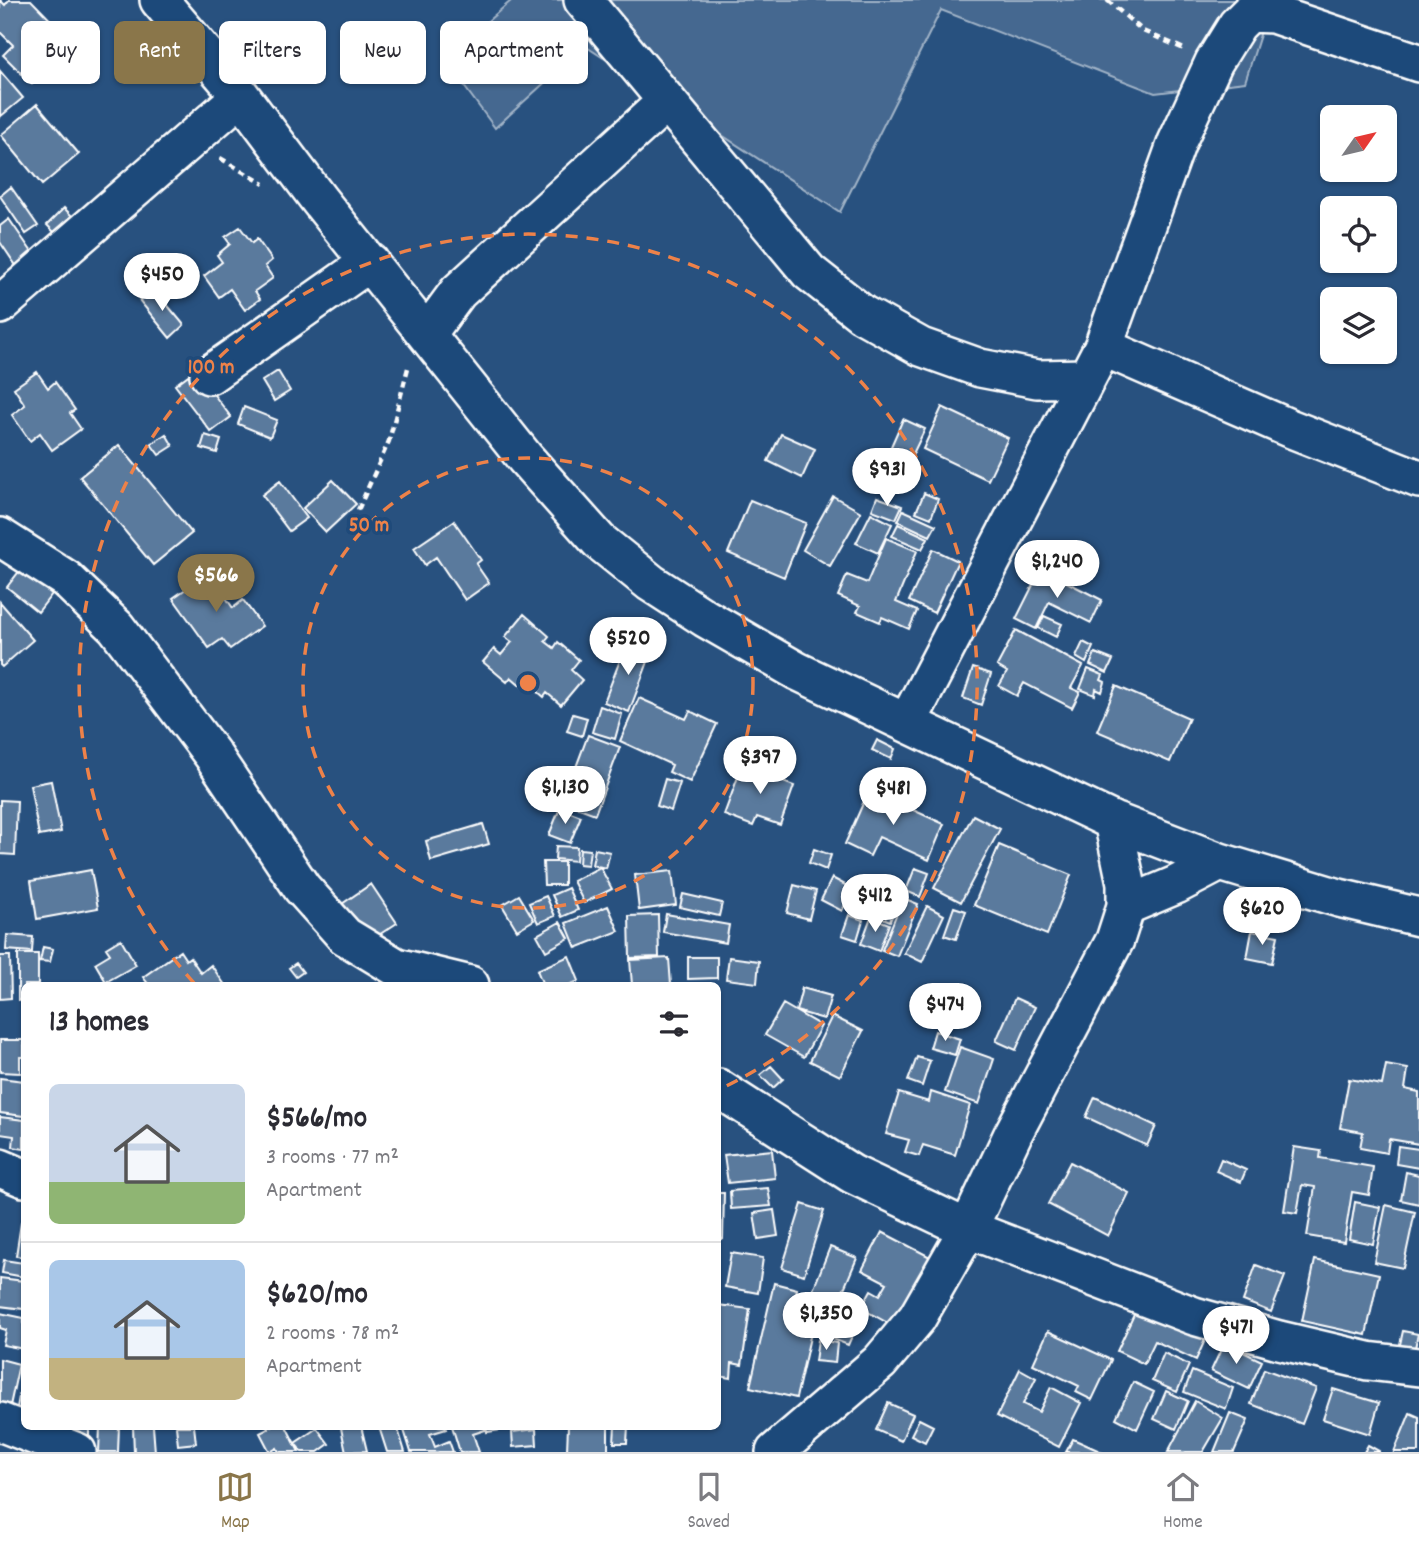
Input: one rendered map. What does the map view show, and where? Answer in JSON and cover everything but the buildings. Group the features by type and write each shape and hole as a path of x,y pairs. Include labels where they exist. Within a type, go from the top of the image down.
{"street":[{"path":"159,0 241,96 319,200 525,458 599,541 651,583 705,618 797,671 1113,821 1220,862 1339,898 1419,917"},
{"path":"583,0 809,272 862,314 921,347 980,368 1037,379 1095,362 1289,428 1419,479"},
{"path":"907,723 1095,362 1177,142 1214,62 1237,25 1250,13 1273,14 1419,63"},
{"path":"0,305 241,96"},
{"path":"423,328 458,292 666,102"},
{"path":"209,375 370,262"},
{"path":"0,537 66,579 116,627 212,754 302,888 345,936 388,976 443,982"},
{"path":"775,1452 880,1362 917,1318 968,1229 1013,1134 1115,940 1126,906 1123,860 1113,821"},
{"path":"1126,906 1176,885 1220,862"},
{"path":"721,1090 852,1174 968,1229 1194,1316 1368,1361 1419,1367"},
{"path":"0,1168 21,1177"},
{"path":"0,1422 77,1452"}],"path":[{"path":"1107,0 1143,31 1214,62"},
{"path":"179,151 199,150 210,153 265,184"},
{"path":"358,510 389,441 423,328"}],"shaded area":[{"path":"512,0 1271,0 1245,82 1155,93 941,10 840,212 588,48 588,21 488,21"},
{"path":"462,84 543,84 495,128"}]}
